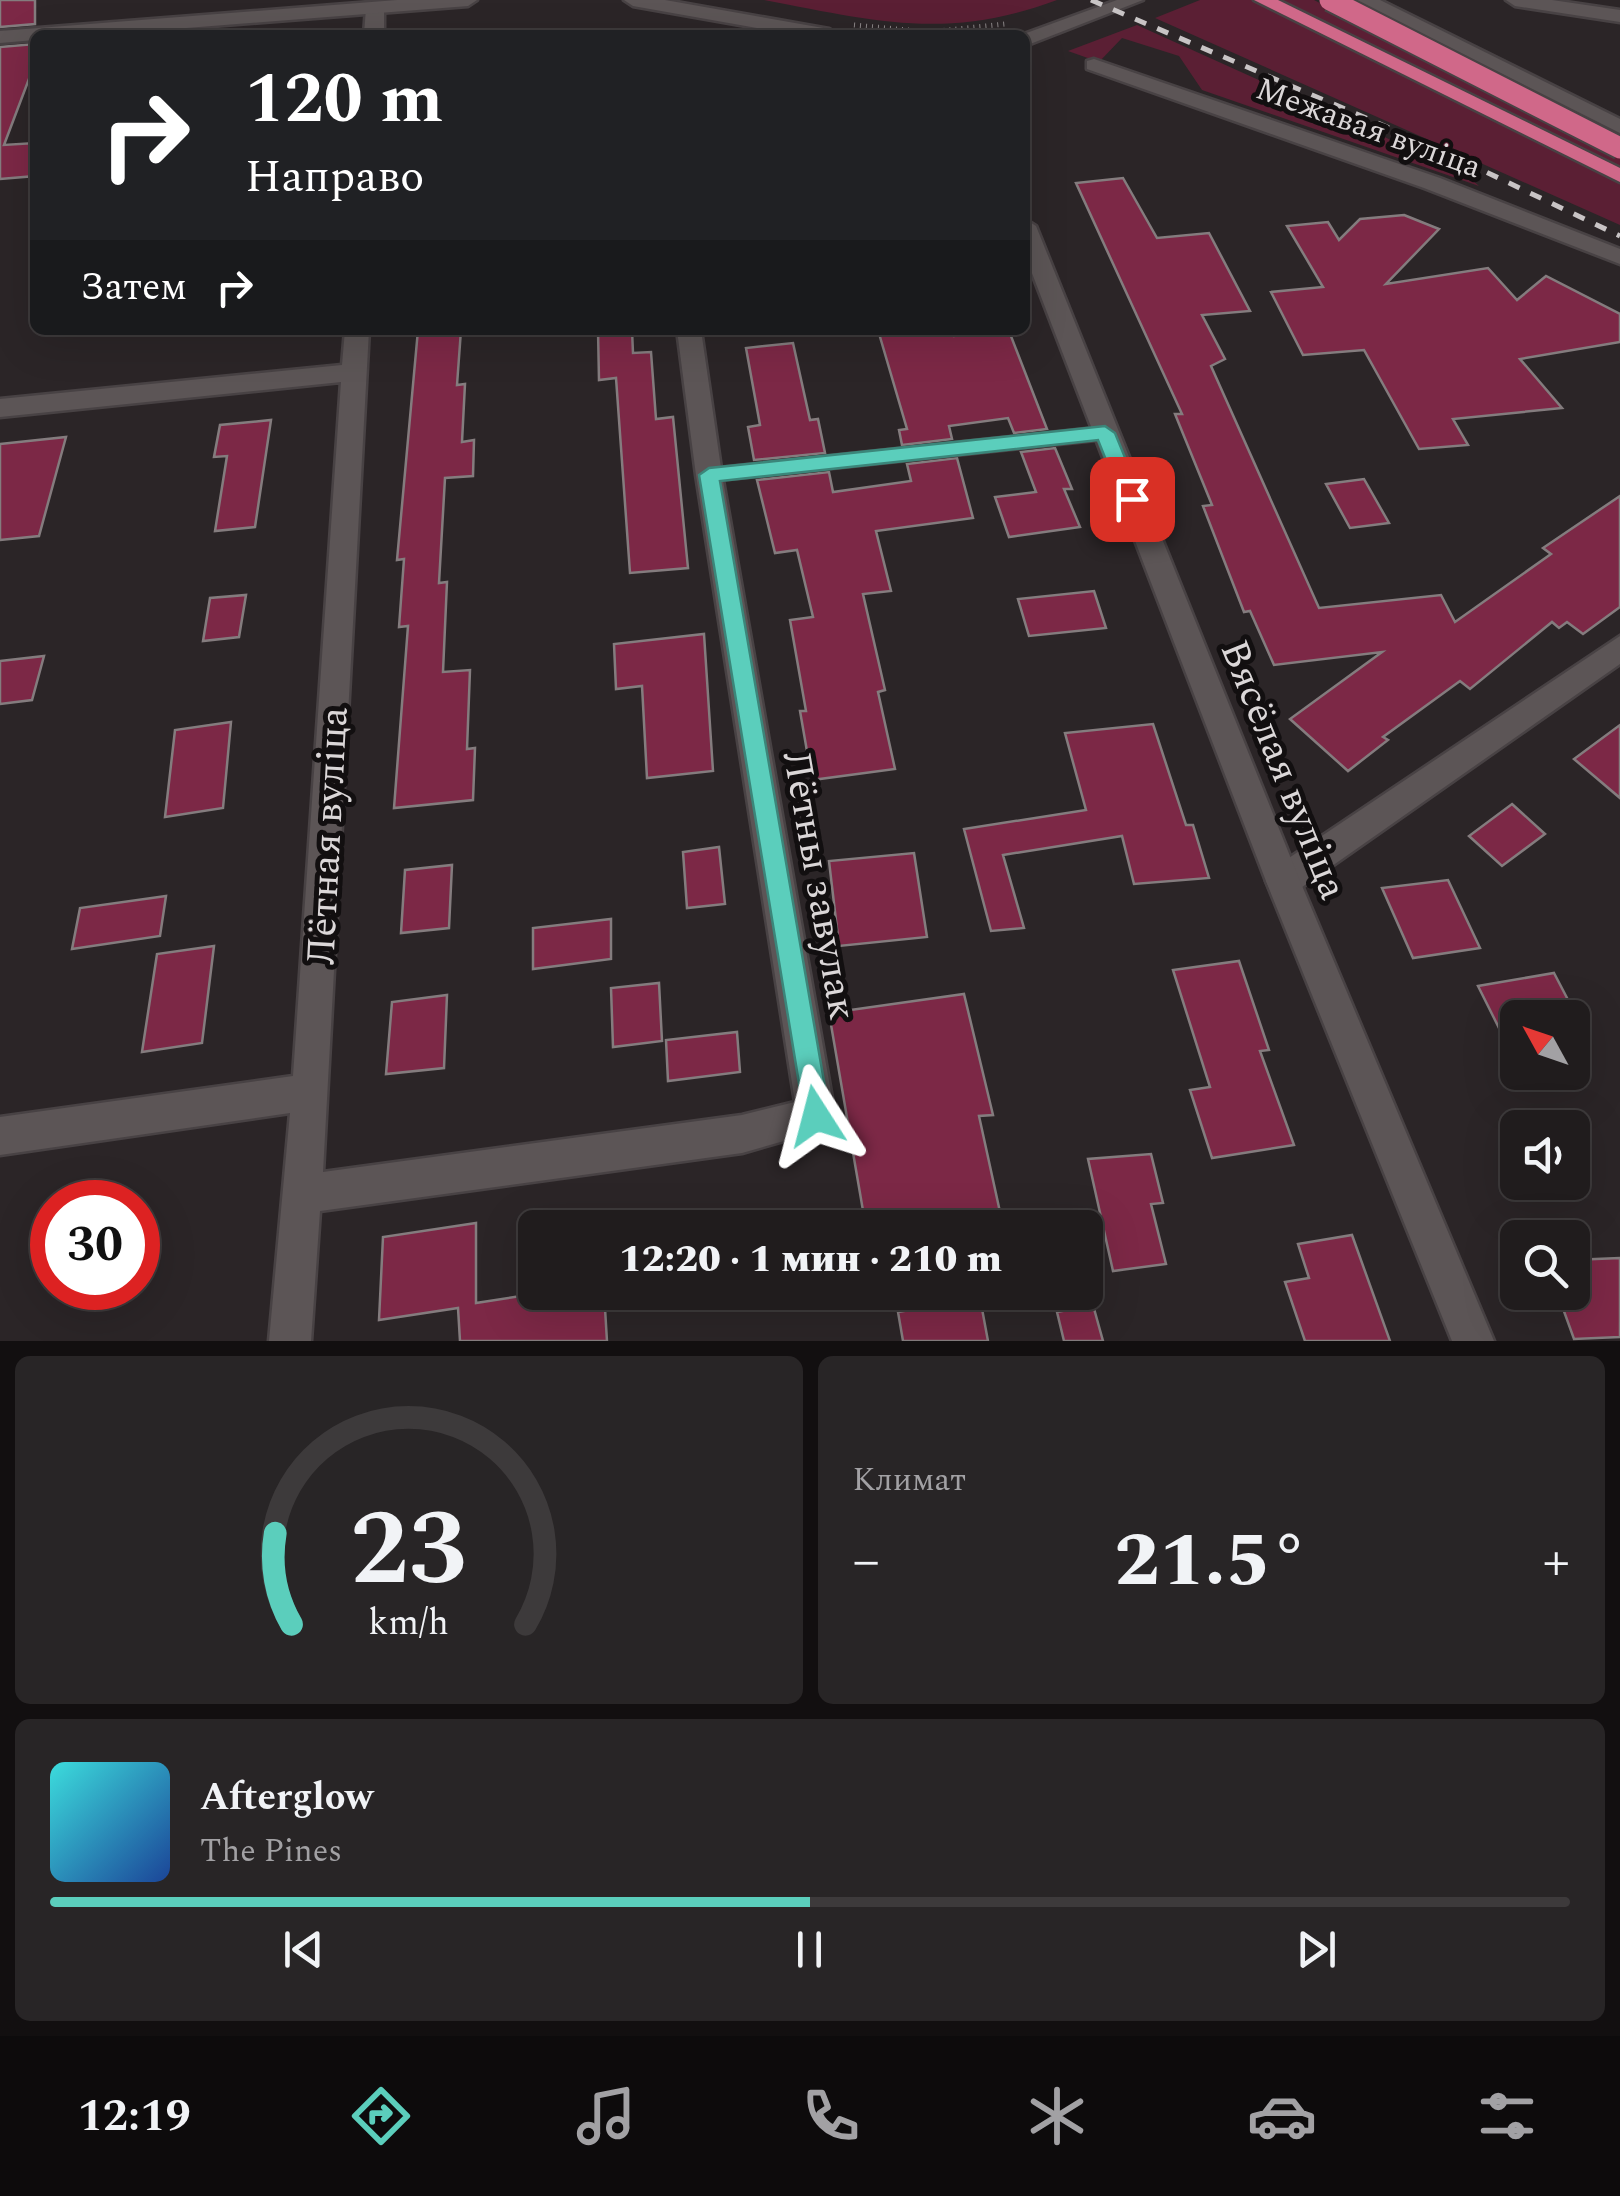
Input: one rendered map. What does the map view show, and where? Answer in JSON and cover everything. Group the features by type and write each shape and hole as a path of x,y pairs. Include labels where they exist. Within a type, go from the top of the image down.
{"highway":[{"path":"1263,0 1424,76 1620,176"},
{"path":"1330,0 1620,148"}],"street":[{"path":"91,30 468,0"},
{"path":"633,0 801,30"},
{"path":"1030,38 1134,0"},
{"path":"1365,0 1620,127"},
{"path":"1516,0 1620,16"},
{"path":"374,30 375,8"},
{"path":"0,37 30,35"},
{"name":"Межавая вуліца","path":"1094,65 1432,183 1620,257"},
{"name":"Вясёлая вуліца","path":"1030,239 1283,881 1472,1341"},
{"name":"Лётная вуліца","path":"290,1341 310,1092 357,335"},
{"name":"Лётны завулак","path":"300,1194 742,1134 816,1116 689,335"},
{"path":"0,408 354,372"},
{"path":"1283,881 1620,648"},
{"path":"0,1136 310,1092"}],"lane":[{"path":"709,475 1105,433"}],"path":[{"path":"977,30 1011,23"},
{"path":"847,24 880,30"}],"shaded area":[{"path":"764,0 1057,0 1017,13 945,24 876,20"},
{"path":"1200,0 1314,0 1620,157 1620,225 1155,18"},
{"path":"1137,25 1464,173 1479,186 1202,90 1179,56 1122,38 1099,62 1068,51"}],"building":[{"path":"0,0 35,0 35,24 0,27"},
{"path":"30,44 30,76 4,145 30,143 30,176 0,179 0,47"},
{"path":"1123,178 1157,238 1209,233 1250,311 1202,315 1225,359 1211,366 1319,608 1441,595 1455,622 1551,554 1543,548 1620,496 1620,607 1583,634 1567,622 1559,628 1552,622 1470,689 1460,681 1383,737 1388,740 1348,771 1290,719 1382,652 1274,665 1250,611 1244,612 1203,506 1212,505 1175,414 1182,414 1076,183"},
{"path":"1404,215 1439,229 1386,284 1488,268 1517,300 1546,276 1620,314 1620,342 1520,359 1562,408 1453,419 1468,445 1419,449 1364,350 1303,355 1271,292 1323,287 1287,226 1328,222 1339,240 1360,219"},
{"path":"418,335 461,335 457,385 465,384 462,442 474,440 473,476 445,478 439,583 447,582 443,672 470,670 467,749 475,748 473,800 394,808 408,626 399,627 404,559 397,560"},
{"path":"598,335 632,335 633,353 651,352 656,419 673,417 688,568 630,573 616,378 599,380"},
{"path":"879,335 1011,335 1047,429 1014,433 1008,418 949,426 952,439 902,445 899,430 907,429"},
{"path":"793,343 810,420 818,419 825,453 754,460 748,427 760,425 746,348"},
{"path":"271,420 255,527 215,531 227,456 214,457 220,425"},
{"path":"66,437 39,536 0,540 0,444"},
{"path":"1055,448 1072,489 1064,489 1080,527 1009,537 995,497 1036,492 1021,452"},
{"path":"957,458 973,518 876,531 891,591 863,594 885,690 878,692 895,769 812,780 800,711 806,711 790,620 813,617 797,550 775,553 757,480 829,472 833,492 911,481 907,464"},
{"path":"1364,479 1389,523 1350,528 1326,484"},
{"path":"1094,591 1106,628 1029,636 1018,599"},
{"path":"246,595 239,637 203,641 210,598"},
{"path":"704,634 713,771 647,778 642,686 616,689 614,644"},
{"path":"44,656 32,700 0,704 0,661"},
{"path":"231,722 223,808 165,817 175,730"},
{"path":"1153,724 1186,825 1193,825 1209,878 1134,884 1122,836 1003,855 1024,928 991,931 964,829 1086,810 1065,733"},
{"path":"1620,725 1620,798 1574,759"},
{"path":"1512,804 1545,834 1502,866 1469,836"},
{"path":"719,847 725,904 687,908 683,852"},
{"path":"914,853 927,937 839,946 829,861"},
{"path":"452,865 449,928 401,933 405,870"},
{"path":"1448,880 1480,948 1413,958 1382,888"},
{"path":"166,896 160,936 72,949 80,908"},
{"path":"611,919 611,959 533,969 533,928"},
{"path":"214,946 202,1043 142,1052 157,954"},
{"path":"1239,961 1269,1050 1260,1051 1294,1145 1212,1158 1190,1090 1210,1087 1173,970"},
{"path":"1554,973 1568,1000 1500,1000 1500,1030 1478,986"},
{"path":"659,983 662,1041 613,1047 611,988"},
{"path":"964,994 993,1115 979,1116 1000,1210 863,1210 829,1013"},
{"path":"447,995 444,1068 386,1074 392,1002"},
{"path":"737,1032 740,1072 668,1081 666,1040"},
{"path":"1151,1154 1163,1203 1151,1204 1166,1264 1113,1271 1103,1210 1099,1210 1088,1159"},
{"path":"476,1223 476,1303 518,1296 518,1310 605,1310 607,1341 460,1341 458,1308 379,1320 383,1237"},
{"path":"1352,1235 1390,1341 1305,1341 1285,1282 1309,1278 1298,1244"},
{"path":"1620,1258 1620,1337 1574,1339 1564,1310 1590,1310 1590,1259"},
{"path":"982,1310 988,1341 903,1341 898,1312"},
{"path":"1094,1310 1103,1341 1064,1341 1057,1312"}],"railway":[{"path":"1091,0 1438,149 1620,236"}],"route":[{"path":"816,1116 709,475 1105,433 1132,499"}]}
